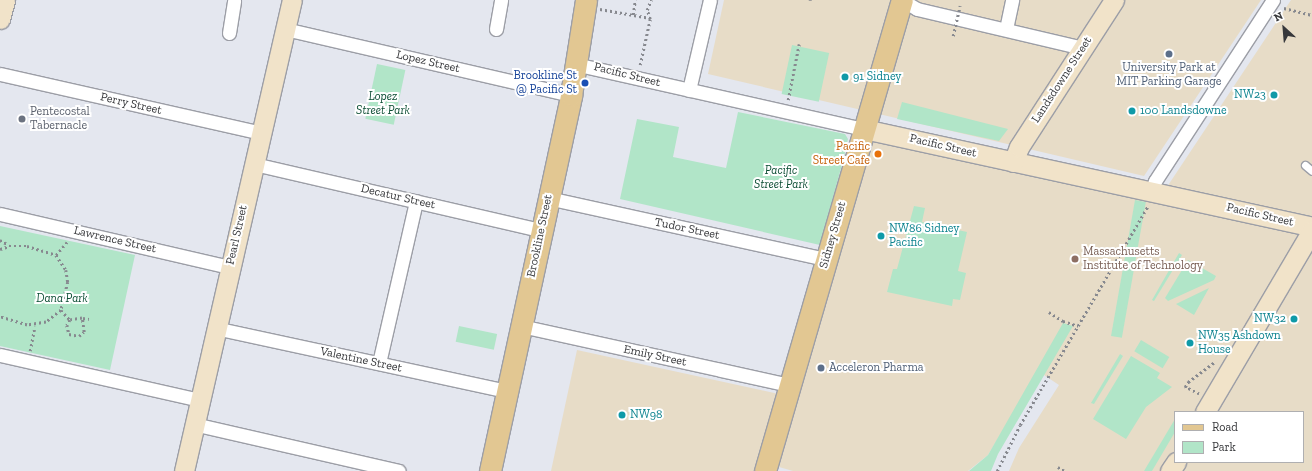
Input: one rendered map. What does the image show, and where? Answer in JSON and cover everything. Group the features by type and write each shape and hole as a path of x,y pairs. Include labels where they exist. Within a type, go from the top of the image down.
{"main road":[{"name":"Sidney Street","path":"765,471 902,0"},
{"name":"Brookline Street","path":"490,471 541,230 572,95 575,64 591,4"}],"street":[{"path":"0,19 4,0"},
{"path":"230,33 234,0"},
{"name":"Pearl Street","path":"184,471 215,328 292,0"},
{"path":"496,29 501,0"},
{"path":"689,90 710,0"},
{"path":"902,0 917,9 1083,48"},
{"path":"1006,29 1012,0"},
{"name":"Landsdowne Street","path":"1013,162 1019,147 1114,0"},
{"path":"1152,190 1154,181 1273,0"},
{"name":"Lopez Street","path":"285,29 572,95"},
{"name":"Pacific Street","path":"575,64 785,112 1013,162 1152,190 1312,226"},
{"name":"Perry Street","path":"0,74 261,133"},
{"name":"Decatur Street","path":"254,164 541,230"},
{"name":"Tudor Street","path":"548,198 826,259"},
{"path":"379,364 416,201"},
{"name":"Lawrence Street","path":"0,214 229,268"},
{"path":"1203,404 1312,230"},
{"name":"Emily Street","path":"521,326 790,385"},
{"name":"Valentine Street","path":"215,328 507,391"},
{"path":"0,355 199,400"},
{"path":"194,424 399,471"}],"lane":[{"path":"1305,165 1312,171"}],"path":[{"path":"633,15 635,0"},
{"path":"640,66 650,18 647,10 651,0"},
{"path":"591,4 650,18"},
{"path":"953,36 960,6"},
{"path":"1284,8 1312,15"},
{"path":"785,112 799,44"},
{"path":"997,471 1078,326 1152,200 1152,190"},
{"path":"56,255 69,241 72,231"},
{"path":"0,240 9,246"},
{"path":"0,249 9,246 27,246 56,255 66,270 68,282 61,310 46,322 35,326 0,317"},
{"path":"61,310 70,320"},
{"path":"1049,312 1063,321 1078,326"},
{"path":"70,320 82,318 88,319"},
{"path":"67,330 69,334 80,336 84,332 85,326 82,318"},
{"path":"62,333 67,330 70,320"},
{"path":"28,361 35,326"},
{"path":"1203,404 1185,387 1188,382 1219,360"},
{"path":"1058,467 1065,471"}],"shaded area":[{"path":"724,0 1261,0 1144,176 708,74"},
{"name":"Massachusetts Institute of Technology","path":"1291,0 1312,0 1312,471 1009,471 1019,448 1059,385 1038,371 988,455 968,471 793,471 779,467 871,141 1157,202"},
{"path":"577,350 779,394 756,471 551,471"}],"green space":[{"path":"792,45 829,53 819,102 782,94"},
{"name":"Lopez Street Park","path":"377,64 405,70 394,125 365,119"},
{"path":"902,102 1008,129 999,141 897,119"},
{"name":"Pacific Street Park","path":"738,112 845,134 848,139 820,245 620,199 637,119 679,127 673,157 726,168"},
{"path":"1135,200 1146,202 1122,338 1111,336"},
{"path":"914,206 925,208 922,222 967,232 958,271 966,273 960,300 953,299 952,306 887,292 893,269 897,269"},
{"name":"Dana Park","path":"0,226 135,255 110,370 0,346"},
{"path":"1179,253 1182,255 1154,301 1152,300"},
{"path":"1188,260 1216,276 1214,280 1168,301 1165,298"},
{"path":"1209,288 1194,315 1176,304"},
{"path":"1063,323 1073,326 998,454 991,471 969,471 988,455"},
{"path":"459,326 497,334 494,350 456,342"},
{"path":"1141,340 1169,357 1163,368 1134,351"},
{"path":"1120,354 1123,356 1094,404 1091,403"},
{"path":"1131,356 1160,373 1157,378 1172,387 1146,407 1126,439 1093,419"},
{"path":"1174,421 1174,434 1152,471 1144,471"}],"place":[{"name":"University Park at MIT Parking Garage","path":"1169,54"},
{"name":"91 Sidney","path":"845,77"},
{"name":"Brookline St @ Pacific St","path":"585,83"},
{"name":"NW23","path":"1274,95"},
{"name":"100 Landsdowne","path":"1132,111"},
{"name":"Pentecostal Tabernacle","path":"22,119"},
{"name":"Pacific Street Cafe","path":"878,154"},
{"name":"NW86 Sidney Pacific","path":"881,236"},
{"name":"Massachusetts Institute of Technology","path":"1075,259"},
{"name":"NW32","path":"1294,319"},
{"name":"NW35 Ashdown House","path":"1190,343"},
{"name":"Acceleron Pharma","path":"821,368"},
{"name":"NW98","path":"622,415"}]}
